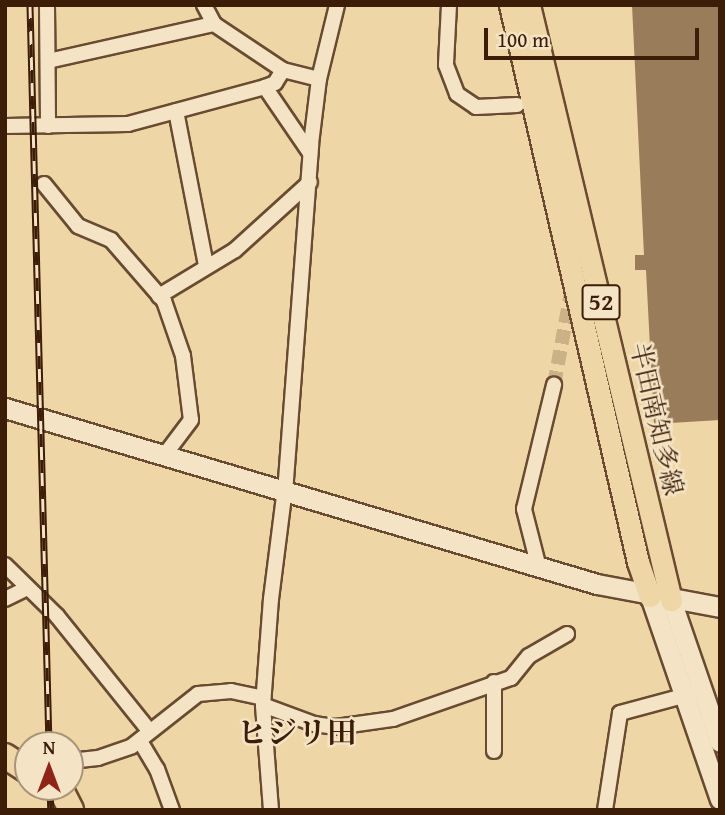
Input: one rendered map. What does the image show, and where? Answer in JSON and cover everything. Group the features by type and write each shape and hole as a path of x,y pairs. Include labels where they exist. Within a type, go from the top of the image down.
{"main road":[{"name":"半田南知多線","path":"510,5 638,562 650,596"},
{"name":"半田南知多線","path":"529,5 671,600"}],"street":[{"path":"47,5 48,126"},
{"path":"204,5 214,24 283,70 319,79"},
{"path":"271,810 263,701 310,182 310,153 319,79 337,5"},
{"path":"449,5 446,65 457,94 476,107 517,105"},
{"path":"48,61 214,24"},
{"path":"5,126 128,124 265,87 275,83 283,70"},
{"path":"265,87 310,153"},
{"path":"176,111 206,266"},
{"path":"159,296 235,250 310,182"},
{"path":"44,184 78,226 111,240 159,296 183,356 191,397 188,428 163,457"},
{"path":"539,568 524,509 554,385"},
{"path":"5,408 283,494 539,568 650,596 720,607"},
{"path":"5,565 117,687 144,735 172,810"},
{"path":"5,599 28,588"},
{"path":"650,596 682,697 720,799"},
{"path":"671,600 720,742"},
{"path":"84,759 110,755 144,735 198,694 231,691 263,701 314,724 359,725 424,711 494,682 512,678 528,656 567,634"},
{"path":"494,682 494,751"},
{"path":"605,810 620,713 702,691"}],"building":[{"path":"632,5 720,5 720,420 654,424 646,270 635,270 635,255 644,255"}],"tunnel":[{"path":"554,385 572,287"}],"railway":[{"path":"30,5 49,731"},
{"path":"51,801 51,810"}],"district":[{"name":"ヒジリ田","path":"297,732"}]}
